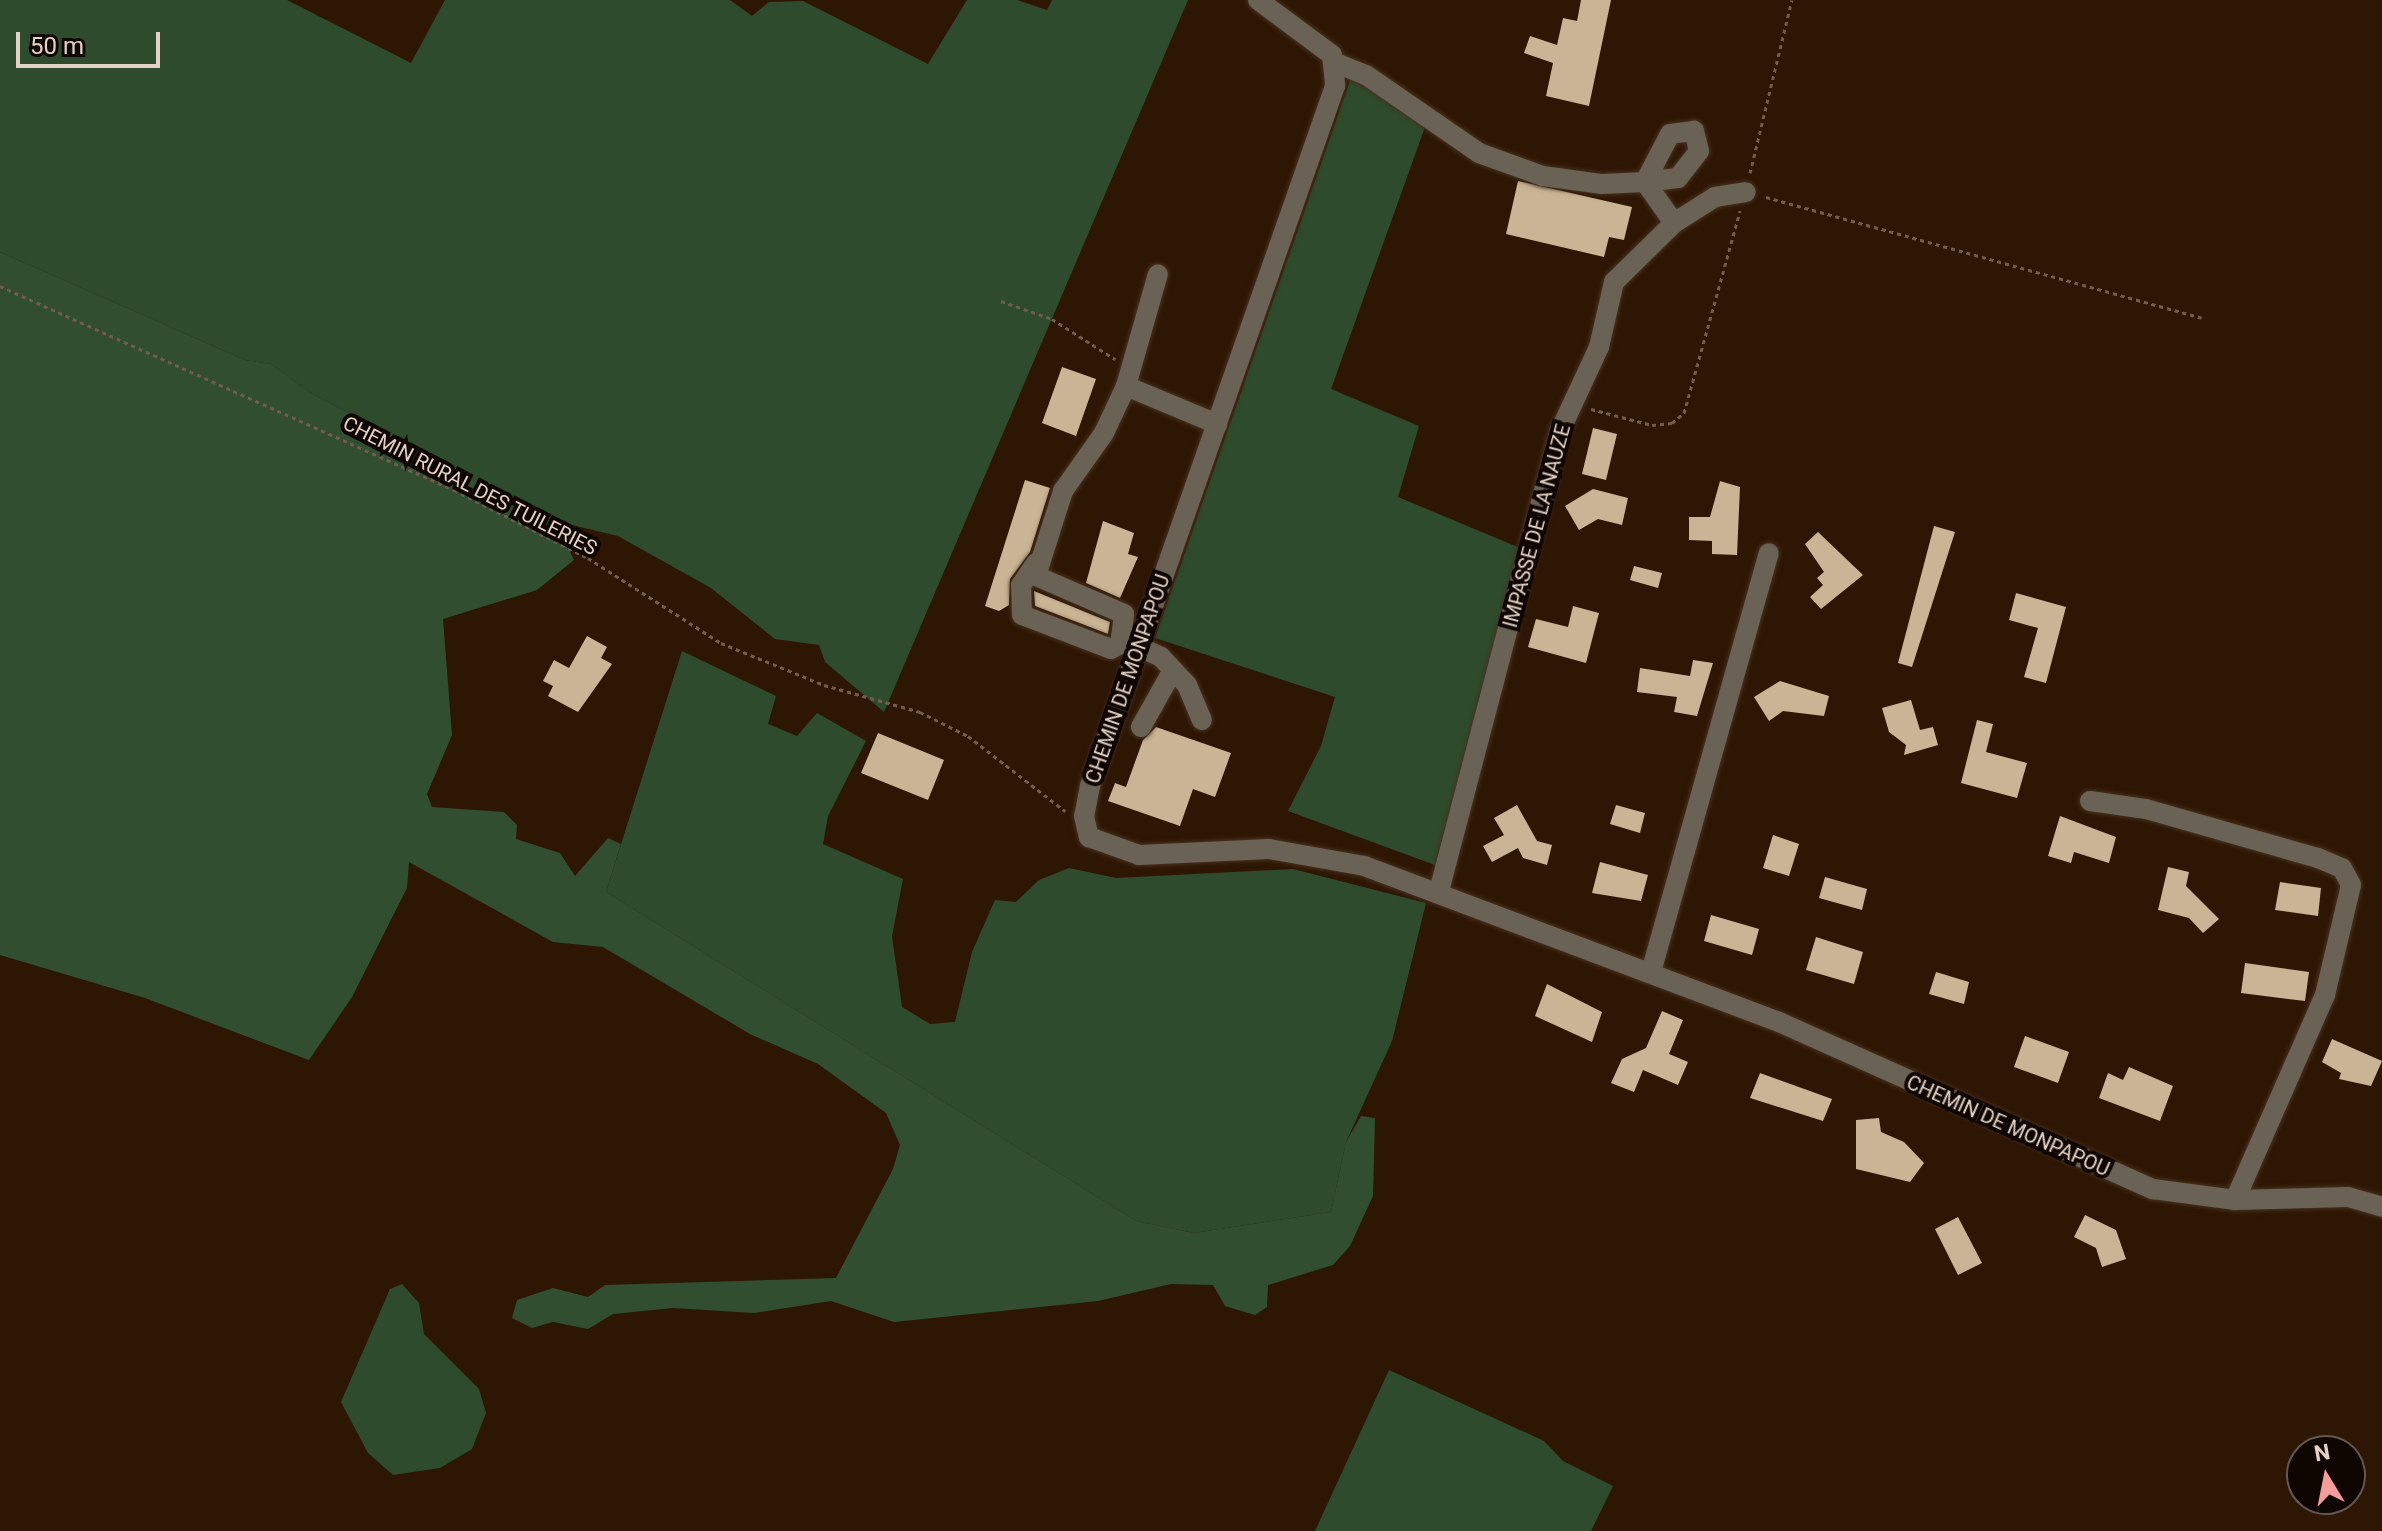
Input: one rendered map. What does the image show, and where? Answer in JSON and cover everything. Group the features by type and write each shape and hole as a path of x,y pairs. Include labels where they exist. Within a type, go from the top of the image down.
{"street":[{"path":"1258,0 1336,63 1491,158 1543,176 1645,182 1690,169"},
{"name":"CHEMIN DE MONPAPOU","path":"1336,63 1335,86 1139,647 1084,816 1089,837 1117,851 1293,851 1439,891 1651,972 1849,1053 2088,1164 2153,1189 2235,1200 2348,1197 2382,1207"},
{"path":"1645,182 1662,143 1683,129 1694,131 1700,143 1690,169"},
{"path":"1690,169 1715,197"},
{"path":"1645,182 1674,223"},
{"path":"1572,412 1614,282 1674,223 1715,197 1746,192"},
{"path":"1036,563 1036,576 1124,614 1120,644 1111,649 1022,615 1021,585 1036,563 1063,491 1128,379 1158,274"},
{"path":"1128,379 1217,424"},
{"name":"IMPASSE DE LA NAUZE","path":"1439,891 1560,431 1572,412"},
{"path":"1651,972 1769,553"},
{"path":"1139,647 1173,670 1202,720"},
{"path":"1141,727 1173,670"},
{"path":"2090,801 2146,809 2318,858 2342,868 2351,885 2325,995 2235,1200"}],"path":[{"name":"IMPASSE DE LA NAUZE","path":"1572,412 1587,408 1652,425 1672,423 1684,413 1746,192 1792,0"},
{"path":"1746,192 2202,318"},
{"name":"CHEMIN RURAL DES TUILERIES","path":"0,286 454,490 588,558 721,643 824,685 920,712 968,736 1058,808 1084,816"},
{"path":"1001,301 1090,340 1128,379"}],"green space":[{"path":"0,0 287,0 411,63 445,0 730,0 752,16 769,2 803,1 928,64 967,0 1017,0 1047,10 1052,0 1188,0 884,712 825,662 819,645 775,639 711,588 618,536 555,521 309,392 271,364 245,360 0,252"},
{"path":"1351,78 1362,79 1425,127 1331,389 1419,426 1398,497 1520,548 1435,865 1288,811 1321,746 1335,697 1155,638"},
{"path":"0,252 245,360 271,364 309,392 555,521 574,560 537,590 443,619 452,735 427,794 432,807 504,812 517,825 516,839 560,853 575,876 608,838 621,844 606,892 1136,1221 1194,1233 1331,1212 1346,1142 1361,1116 1375,1118 1373,1196 1350,1246 1333,1265 1268,1285 1267,1307 1255,1315 1225,1306 1213,1285 1171,1284 1098,1301 894,1322 831,1301 754,1313 673,1308 613,1314 588,1329 553,1322 532,1328 512,1318 517,1300 553,1288 588,1297 605,1285 836,1278 893,1169 900,1145 886,1113 818,1064 750,1034 603,947 553,942 409,862 407,888 352,997 309,1060 145,998 0,955"},
{"path":"682,651 776,696 768,724 797,736 817,713 866,741 828,816 823,844 903,879 892,936 902,1007 930,1024 955,1022 972,952 995,900 1016,902 1039,880 1069,868 1116,878 1293,869 1426,903 1392,1041 1346,1142 1331,1212 1194,1233 1136,1221 606,892"},
{"path":"402,1284 419,1303 424,1334 479,1389 486,1413 472,1449 440,1468 393,1475 368,1453 341,1402 390,1289"},
{"path":"1389,1370 1544,1441 1563,1461 1613,1486 1591,1531 1315,1531"}],"building":[{"path":"1581,0 1611,0 1589,106 1546,96 1553,63 1524,53 1530,36 1557,45 1563,18 1577,21"},
{"path":"1518,181 1632,207 1624,240 1609,237 1604,257 1506,234"},
{"path":"1062,367 1096,379 1076,436 1042,423"},
{"path":"1593,428 1617,434 1606,480 1582,474"},
{"path":"1025,480 1050,488 1030,552 1010,579 1009,605 999,611 985,606"},
{"path":"1720,481 1740,487 1737,555 1712,554 1712,541 1689,540 1689,517 1710,517"},
{"path":"1593,489 1628,498 1622,525 1598,519 1579,530 1565,506"},
{"path":"1103,521 1134,533 1128,554 1138,557 1120,598 1086,583"},
{"path":"1934,526 1955,532 1912,667 1898,663"},
{"path":"1818,532 1863,575 1821,609 1810,597 1823,585 1817,578 1824,572 1805,544"},
{"path":"1634,566 1662,573 1658,588 1630,580"},
{"path":"1034,591 1110,622 1108,634 1035,606"},
{"path":"2016,593 2066,607 2046,683 2024,677 2038,628 2009,620"},
{"path":"1573,606 1599,613 1586,663 1528,647 1536,619 1568,627"},
{"path":"587,636 607,647 601,658 612,664 578,712 548,696 553,686 543,681 554,660 569,668"},
{"path":"1693,660 1713,663 1697,716 1674,712 1677,697 1637,692 1640,668 1690,676"},
{"path":"1780,681 1829,696 1824,716 1783,711 1769,721 1754,697"},
{"path":"1911,700 1920,730 1933,727 1938,745 1904,755 1906,745 1889,732 1882,708"},
{"path":"1977,720 1993,724 1986,752 2027,763 2017,798 1961,783"},
{"path":"1156,727 1231,753 1215,797 1193,789 1180,826 1108,801 1115,783 1126,787 1143,740"},
{"path":"878,733 944,760 928,800 861,773"},
{"path":"1517,805 1537,841 1552,845 1547,865 1523,858 1518,848 1492,862 1483,846 1504,835 1494,818"},
{"path":"1616,805 1645,813 1640,833 1610,824"},
{"path":"2060,816 2116,837 2109,863 2074,852 2071,863 2048,856"},
{"path":"1773,835 1799,844 1789,876 1763,868"},
{"path":"1600,862 1648,875 1641,901 1592,893"},
{"path":"2168,867 2189,872 2186,886 2219,919 2203,933 2189,918 2158,910"},
{"path":"1825,877 1867,889 1862,910 1819,898"},
{"path":"2280,882 2321,888 2318,916 2275,910"},
{"path":"1711,915 1759,929 1752,955 1704,941"},
{"path":"1816,937 1863,952 1854,984 1806,970"},
{"path":"2245,963 2309,972 2305,1001 2241,993"},
{"path":"1936,972 1969,982 1964,1004 1929,994"},
{"path":"1547,984 1602,1012 1592,1042 1535,1016"},
{"path":"1662,1011 1683,1020 1669,1054 1688,1062 1678,1085 1643,1070 1634,1092 1611,1083 1622,1059 1646,1048"},
{"path":"2025,1036 2069,1052 2058,1083 2014,1067"},
{"path":"2332,1039 2382,1061 2371,1086 2339,1079 2341,1073 2322,1062"},
{"path":"2129,1067 2173,1086 2160,1121 2099,1098 2108,1073 2123,1080"},
{"path":"1760,1073 1832,1099 1823,1121 1750,1098"},
{"path":"1879,1118 1881,1132 1904,1142 1924,1163 1910,1182 1856,1169 1856,1120"},
{"path":"2085,1215 2116,1230 2126,1259 2102,1267 2096,1248 2074,1237"},
{"path":"1958,1217 1982,1263 1958,1275 1935,1229"}]}
